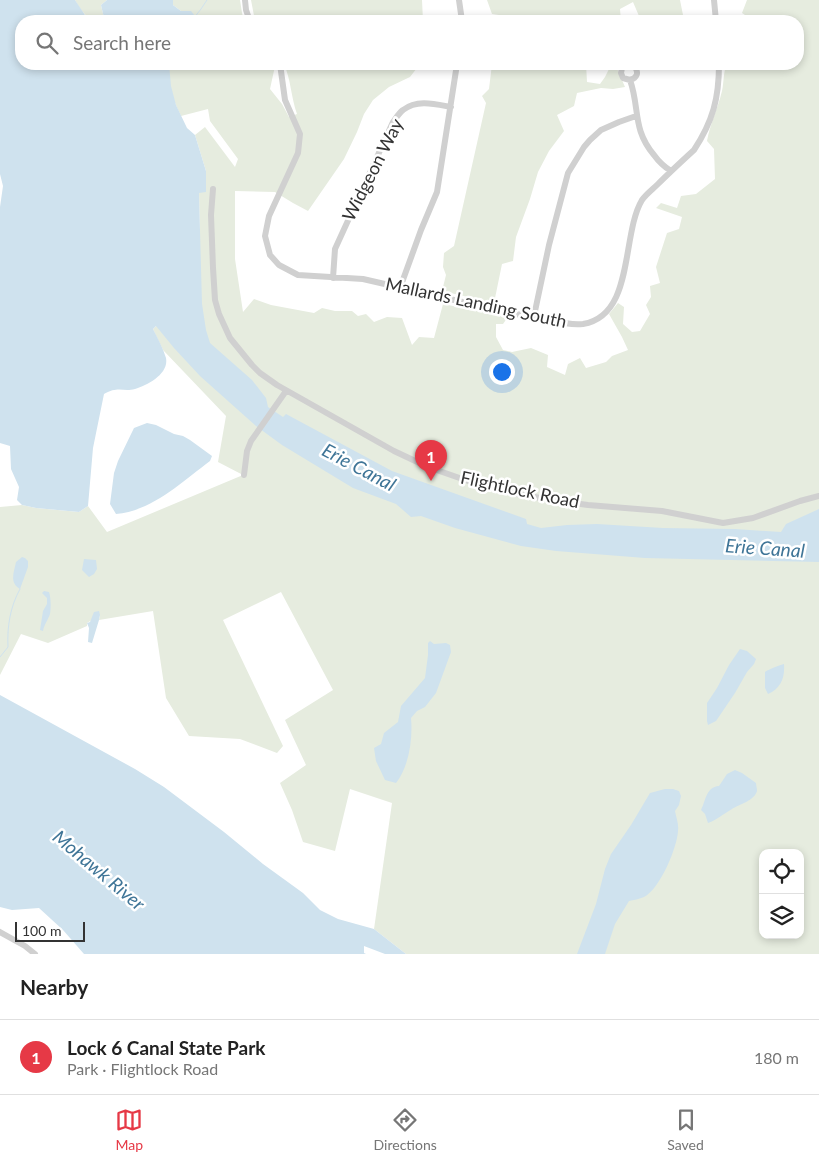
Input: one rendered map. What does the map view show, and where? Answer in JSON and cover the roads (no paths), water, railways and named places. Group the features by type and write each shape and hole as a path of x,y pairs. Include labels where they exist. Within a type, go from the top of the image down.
{"street":[{"path":"245,0 248,15"},
{"path":"459,0 461,15"},
{"path":"714,0 715,15"},
{"name":"Mallards Landing South","path":"281,70 285,100 300,134 298,153 269,216 265,236 270,255 279,265 298,275 363,279 515,314 573,324 583,324 599,317 613,304 620,290 634,222 640,205 648,193 694,150 707,127 717,100 719,70"},
{"path":"400,288 437,192 456,70"},
{"path":"622,70 623,78 630,80 635,77 637,70"},
{"path":"630,80 640,133 650,150 663,166 671,171"},
{"name":"Widgeon Way","path":"333,278 334,249 393,122 403,110 412,105 424,103 451,106"},
{"path":"534,316 549,245 568,173 584,147 601,130 636,116"},
{"name":"Flightlock Road","path":"213,189 211,215 215,300 218,314 230,338 260,373 286,391 394,451 428,467 471,482 516,494 581,504 662,511 723,523 753,518 819,496"},
{"path":"244,475 247,451 251,441 286,391"},
{"path":"0,932 35,954"}],"water":[{"name":"Erie Canal","path":"0,0 75,0 85,15 15,15 15,70 170,70 176,105 187,128 195,135 206,171 206,192 199,193 202,304 206,330 210,343 252,380 266,398 268,407 283,417 286,414 392,471 526,519 527,524 541,528 597,524 781,532 786,524 819,509 819,562 645,558 556,551 521,546 455,528 421,516 411,517 396,504 353,488 282,445 256,426 200,376 156,326 153,329 166,358 166,364 161,374 151,382 135,389 113,390 104,394 93,448 88,506 79,512 22,505 17,500 19,487 11,469 10,446 0,443 0,207 3,186 0,174"},
{"path":"107,0 173,0 173,5 181,11 191,11 194,15 103,15 101,5"},
{"path":"147,423 183,436 212,456 210,461 166,494 142,507 116,514 110,504 114,473 118,461 134,428"},
{"path":"22,557 28,561 28,567 20,589 14,584 13,577 16,562"},
{"path":"84,559 96,560 97,569 89,577 82,570"},
{"path":"44,591 49,592 51,606 43,631 40,630 43,611 47,604 47,598 42,593"},
{"path":"99,611 99,620 92,643 88,642 89,628 87,623 90,622 94,612"},
{"path":"430,641 434,644 446,643 450,645 451,652 436,693 425,707 417,711 411,718 409,752 404,769 396,783 385,780 376,761 374,748 381,744 384,733 398,722 401,706 425,678 428,643"},
{"path":"740,649 747,651 756,659 754,664 716,721 708,725 707,703"},
{"path":"784,664 784,674 779,686 768,694 765,688 765,672"},
{"name":"Mohawk River","path":"0,695 135,769 164,787 303,893 320,910 338,919 374,929 406,954 385,954 364,946 364,953 366,954 84,954 63,930 39,908 12,910 0,907"},
{"path":"735,770 756,783 757,791 750,800 708,823 705,814 701,810 709,791 719,786 727,774"},
{"path":"665,789 679,791 681,796 675,811 678,831 675,847 662,877 650,893 639,899 629,901 615,924 605,954 577,954 596,904 611,854 650,793"}],"waterway":[{"path":"196,15 207,0"},
{"path":"0,657 8,647 10,617 20,589"}],"place":[{"name":"Lock 6 Canal State Park","path":"431,481"}]}
